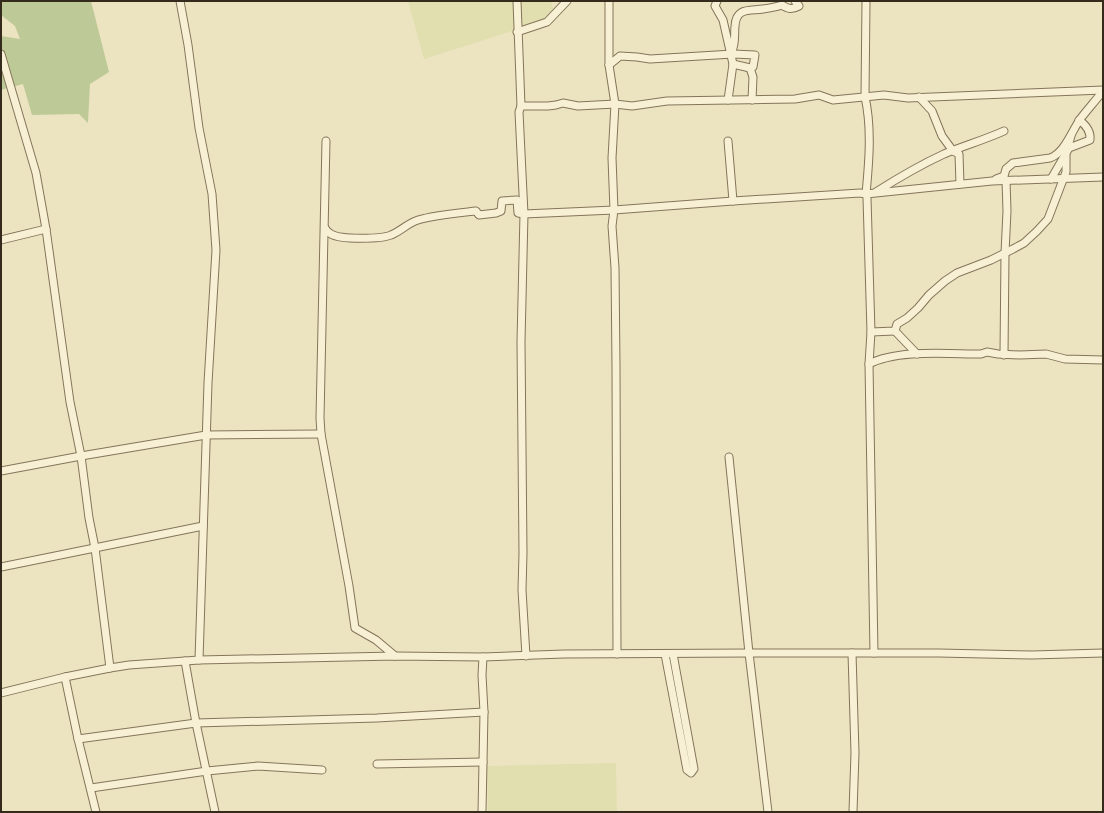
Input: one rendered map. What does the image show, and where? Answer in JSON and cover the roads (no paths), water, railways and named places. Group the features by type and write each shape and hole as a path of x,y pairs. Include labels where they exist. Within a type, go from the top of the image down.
{"street":[{"path":"180,1 199,128 212,194 216,250 208,375 199,660"},
{"path":"517,1 521,106 519,112 524,214 521,335 522,590 526,656"},
{"path":"517,32 547,22 567,1"},
{"path":"609,1 609,65 615,104 612,158 614,210 612,226 615,268 617,654"},
{"path":"717,1 715,6 723,20 733,64 728,100"},
{"path":"731,54 736,41 736,18 741,12 782,5 786,8 794,9 799,6 795,1"},
{"path":"866,1 865,97 868,111 869,141 866,194 871,332 870,364 874,653"},
{"path":"1,54 36,173 46,228 70,402 81,456 89,518 95,548 110,668"},
{"path":"609,65 620,56 650,59 731,54 755,55 754,67 750,68 733,64"},
{"path":"750,68 753,77 752,100"},
{"path":"521,106 548,106 563,103 578,106 615,104 632,106 667,101 795,99 819,95 833,100 884,96 919,97 1103,91"},
{"path":"992,181 1004,176 1006,169 1013,163 1055,157 1079,120 1103,91"},
{"path":"919,97 932,111 942,136 953,151 960,157 960,184"},
{"path":"1051,179 1071,146 1090,140 1088,129 1079,120"},
{"path":"874,193 911,171 953,151 1004,131"},
{"path":"895,331 897,324 907,318 945,281 957,273 991,260 1024,242 1037,232 1048,218 1062,178 1066,172 1066,152 1070,136"},
{"path":"326,141 320,418 321,434 349,586 354,628 376,640 395,656"},
{"path":"728,141 733,201"},
{"path":"324,228 331,234 346,237 386,237 416,221 430,217 476,211 479,215 496,213 501,211 502,201 517,200 518,213 524,214 614,210 733,201 866,194 1006,180 1103,177"},
{"path":"1004,355 1007,210 1006,180"},
{"path":"1,240 46,228"},
{"path":"871,332 895,331 917,354"},
{"path":"870,364 878,359 904,354 981,354 987,352 1004,355 1046,354 1065,359 1103,360"},
{"path":"1,471 206,435 321,434"},
{"path":"729,457 749,653 768,812"},
{"path":"1,567 203,526"},
{"path":"852,653 855,753 853,812"},
{"path":"1,693 65,677 110,668 129,665 199,660 395,656 483,657 564,654 874,653 1032,655 1103,653"},
{"path":"665,654 687,770 691,773 694,769 673,654"},
{"path":"482,812 484,712 482,675 483,657"},
{"path":"185,661 196,723 215,812"},
{"path":"65,677 78,739 96,812"},
{"path":"78,739 196,723 377,718 484,712"},
{"path":"377,764 483,762"},
{"path":"91,788 207,771 258,766 322,770"}]}
